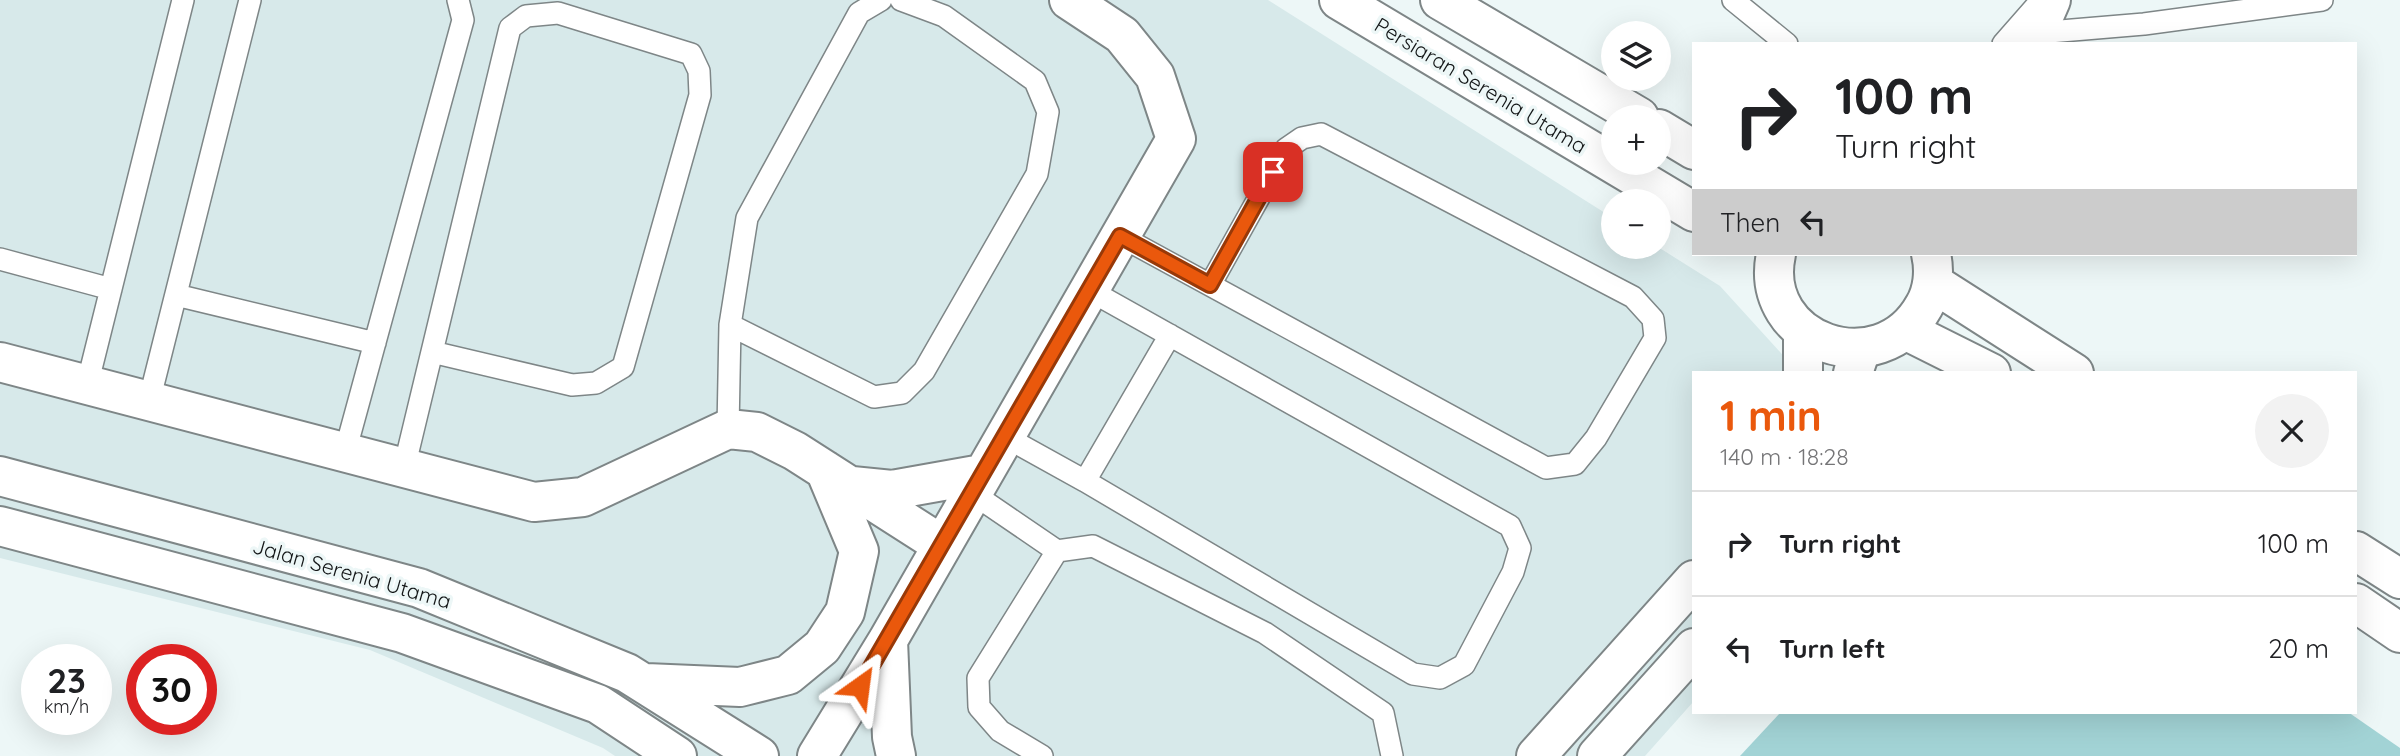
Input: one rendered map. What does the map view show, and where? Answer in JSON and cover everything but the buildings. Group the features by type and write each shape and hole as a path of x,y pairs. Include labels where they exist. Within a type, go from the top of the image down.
{"street":[{"path":"817,756 888,640 1176,139 1155,76 1122,35 1069,0"},
{"name":"Persiaran Serenia Utama","path":"1339,0 1692,211"},
{"path":"1440,0 1619,105"},
{"path":"1671,136 1692,149"},
{"path":"1771,256 1774,281 1790,317 1803,331 1857,361 1905,330 1918,317 1927,301 1932,269 2071,371"},
{"path":"1905,330 1987,371"},
{"path":"1803,331 1803,371"},
{"path":"0,362 534,502 583,497 728,429 757,432 795,451 942,545"},
{"name":"Jalan Serenia Utama","path":"0,476 419,588 627,673 759,756"},
{"path":"837,478 892,490 977,483"},
{"path":"643,683 740,687 788,675 822,647 845,611 859,551 837,478"},
{"path":"0,526 402,634 598,704 677,756"},
{"path":"2357,552 2400,579"},
{"path":"1536,756 1692,582"},
{"path":"2357,604 2400,633"},
{"path":"888,640 892,737 896,756"},
{"path":"1597,756 1692,650"}],"lane":[{"path":"87,385 183,0"},
{"path":"149,401 250,0"},
{"path":"345,452 463,20 458,0"},
{"path":"728,429 730,325 747,218 859,13 881,0"},
{"path":"730,325 874,397 902,393 924,371 1037,174 1048,112 1035,81 944,16 901,0"},
{"path":"1733,0 1785,42"},
{"path":"2033,24 2144,24 2322,0"},
{"path":"404,468 510,28 526,16 558,13 691,54 699,71 700,95 623,367 596,383 572,385 432,352"},
{"path":"1120,236 1546,468 1575,464 1597,439 1655,338 1653,319 1633,297 1321,134 1302,138 1286,149 1210,285"},
{"path":"0,259 111,289"},
{"path":"1004,436 1086,481 1413,674 1440,678 1464,665 1513,572 1520,548 1510,526 1089,290"},
{"path":"176,295 375,343"},
{"path":"1086,481 1170,335"},
{"path":"977,483 1057,551 1093,546 1265,633 1383,713 1392,756"},
{"path":"1042,756 1000,731 979,707 978,678 1057,551"}],"shaded area":[{"path":"0,0 1268,0 1601,210 1601,259 1671,259 1671,255 1720,286 1797,371 1692,371 1692,703 1645,756 615,756 603,748 370,650 0,558"},
{"path":"1779,714 2351,714 2400,748 2400,756 1740,756"}],"route":[{"path":"860,686 1120,236 1210,285 1273,172"}]}
